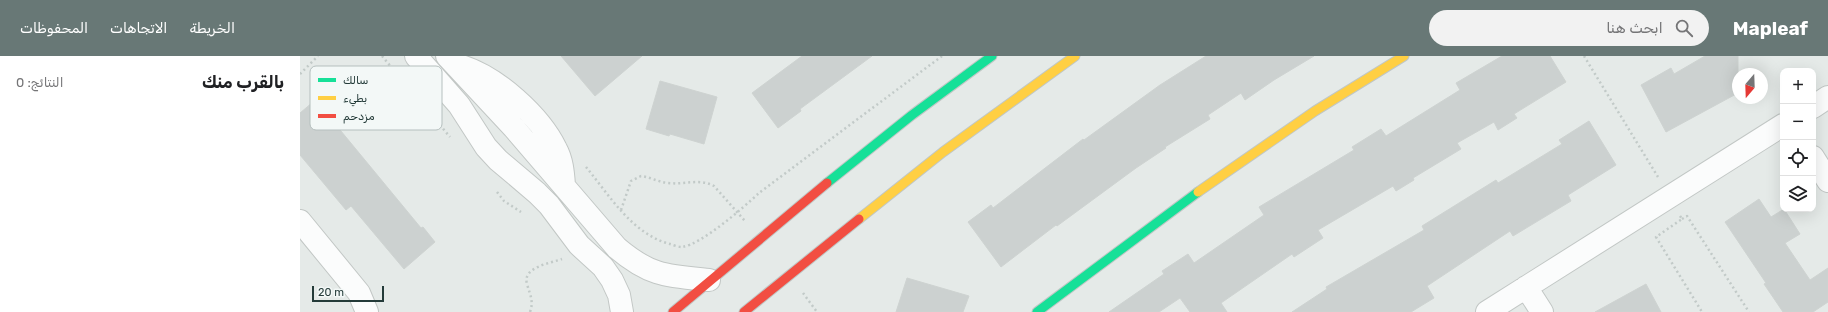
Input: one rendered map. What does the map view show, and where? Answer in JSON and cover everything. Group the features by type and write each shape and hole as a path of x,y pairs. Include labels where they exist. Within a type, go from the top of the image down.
{"street":[{"path":"416,56 425,66"},
{"path":"673,312 709,280 830,180 952,84 992,56"},
{"path":"744,312 943,152 1075,56"},
{"path":"1037,312 1184,202 1315,111 1404,56"},
{"path":"451,60 483,75 507,91 523,106 550,139 556,150 561,161 565,186 617,248 633,262 652,272 673,277 709,280"},
{"path":"442,86 459,105 486,147 549,205 579,245 602,267 612,280 619,295 622,312"},
{"path":"1816,105 1828,97"},
{"path":"1487,312 1526,286 1780,128"},
{"path":"1816,162 1828,181"},
{"path":"300,221 359,293 367,312"},
{"path":"1526,286 1542,312"}],"path":[{"path":"300,74 318,56"},
{"path":"584,164 630,221 644,232 661,242 681,247 703,238 737,213 758,193 942,56"},
{"path":"600,228 621,210 631,181 641,176 668,183 708,182 714,186 759,238"},
{"path":"1682,219 1687,216 1749,312"},
{"path":"530,312 532,301 531,292 527,284 529,273 533,269 565,258 579,245"},
{"path":"790,275 817,312"}],"building":[{"path":"561,56 642,56 595,96"},
{"path":"802,56 872,56 800,109 801,111 778,128 752,93"},
{"path":"1206,56 1314,56 1274,80 1245,100 1241,93 1208,115 1210,119 1165,147 1166,148 1057,226 1056,225 1001,267 968,222 991,205 993,208 1083,139 1084,140 1160,85"},
{"path":"1502,56 1550,56 1566,82 1514,114 1517,118 1498,130 1494,122 1457,143 1461,149 1413,178 1414,180 1396,191 1393,186 1318,230 1323,238 1294,257 1292,254 1221,303 1227,312 1190,312 1180,298 1159,312 1109,312 1164,274 1162,271 1188,254 1194,263 1264,215 1259,207 1354,150 1352,147 1381,129 1386,136 1460,90 1456,83"},
{"path":"1705,56 1738,56 1738,68 1732,68 1732,96 1666,132 1641,85 1671,68 1674,74"},
{"path":"660,81 717,97 704,144 646,129"},
{"path":"310,105 310,130 340,130 421,228 423,227 435,242 404,269 351,206 346,210 300,155 300,113"},
{"path":"1589,121 1616,165 1568,195 1571,201 1513,236 1510,231 1427,286 1434,298 1411,312 1292,312 1327,289 1326,287 1424,230 1422,226 1496,180 1498,183 1562,144 1559,140"},
{"path":"1759,199 1771,217 1780,211 1786,212 1800,234 1785,243 1810,280 1828,268 1828,302 1813,312 1783,312 1764,284 1766,283 1725,222"},
{"path":"907,278 969,296 963,312 896,312"},
{"path":"1646,284 1661,312 1595,312"}],"traffic: fast":[{"path":"827,183 912,115 992,56"},
{"path":"1037,312 1198,192"}],"traffic: slow":[{"path":"859,219 943,152 1075,56"},
{"path":"1198,192 1315,111 1404,56"}],"traffic: jam":[{"path":"673,312 827,183"},
{"path":"744,312 859,219"}]}
